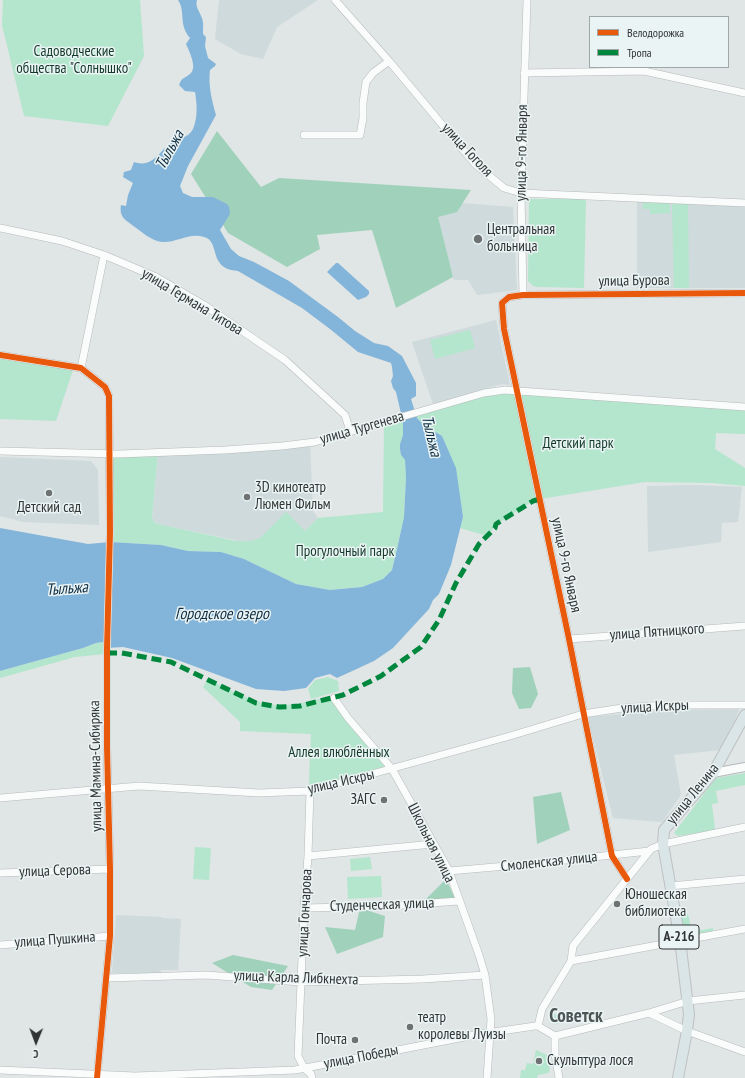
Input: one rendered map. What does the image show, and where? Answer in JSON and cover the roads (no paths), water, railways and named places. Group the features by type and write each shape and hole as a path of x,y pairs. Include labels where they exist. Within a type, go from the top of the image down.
{"main road":[{"name":"улица Ленина","path":"663,844 664,830 712,773 745,715"},
{"name":"А-216","path":"663,844 680,940 689,1014 678,1078"}],"street":[{"name":"улица Гоголя","path":"335,0 389,61 475,164 504,188 521,194 745,203"},
{"name":"улица 9-го Января","path":"527,0 521,194 523,295 510,297 502,303 504,330 569,638 612,856"},
{"path":"304,134 360,136 366,82 373,73 389,61"},
{"path":"524,73 644,71 745,93"},
{"name":"улица Германа Титова","path":"0,228 62,241 104,255 156,277 204,305 285,360 345,415 350,432"},
{"path":"0,355 81,368 104,255"},
{"name":"улица Бурова","path":"523,295 745,293"},
{"name":"улица Мамина-Сибиряка","path":"81,368 105,387 109,396 110,532 107,653 107,747 109,787 110,936 98,1076"},
{"name":"улица Тургенева","path":"0,451 109,454 225,450 282,446 315,442 484,393 505,390 745,407"},
{"name":"улица Пятницкого","path":"569,638 745,626"},
{"name":"Школьная улица","path":"334,698 348,718 392,769 449,871 485,975 491,1019 487,1078"},
{"name":"улица Искры","path":"0,798 109,787 139,786 259,793 310,791 510,736 583,714 622,708 666,705 745,705"},
{"path":"712,773 745,767"},
{"name":"улица Гончарова","path":"310,791 298,1056 304,1068 311,1074 312,1078"},
{"path":"663,844 745,827"},
{"path":"650,850 664,830"},
{"path":"308,856 433,844"},
{"name":"улица Ленина","path":"538,1026 542,1009 571,961 573,946 650,850 663,844"},
{"name":"Смоленская улица","path":"449,871 612,856 650,850"},
{"path":"612,856 627,879"},
{"name":"улица Серова","path":"0,873 110,869"},
{"path":"670,886 745,879"},
{"name":"Студенческая улица","path":"304,908 390,906 459,901"},
{"path":"571,961 680,940 745,930"},
{"name":"улица Пушкина","path":"0,944 110,936"},
{"name":"улица Карла Либкнехта","path":"107,978 206,975 301,982 423,979 485,975"},
{"path":"538,1026 555,1036 649,1013 688,1001 745,995"},
{"path":"649,1013 687,1031 745,1052"},
{"name":"улица Победы","path":"0,1070 98,1076 135,1076 295,1070 490,1032 538,1026"},
{"path":"555,1036 555,1054 559,1078"}],"water":[{"name":"Городское озеро","path":"178,0 197,0 197,7 203,20 203,34 206,37 205,46 208,58 216,64 210,70 210,81 216,115 188,166 180,186 183,193 192,197 213,197 227,204 230,214 220,230 231,249 239,256 254,262 289,281 355,331 374,343 388,346 402,356 416,383 416,396 411,399 417,418 423,424 442,436 456,468 463,517 451,565 439,594 433,600 429,609 393,648 374,661 337,678 330,674 315,678 306,688 284,691 256,689 172,658 123,647 107,648 103,642 0,671 0,528 88,544 110,542 161,545 188,551 221,552 244,559 296,584 330,590 362,587 383,579 392,570 404,517 406,478 405,460 401,455 400,449 403,435 403,422 396,392 391,381 393,376 391,363 358,352 302,308 238,271 228,269 222,265 218,260 212,244 204,237 194,236 167,242 158,241 150,238 121,215 121,205 126,206 128,195 133,183 123,177 124,172 131,170 134,162 144,163 153,160 167,146 188,135 195,124 197,110 195,92 185,91 179,85 182,79 192,71 193,64 186,44 190,38 184,28 182,9"},
{"path":"336,263 338,263 369,291 369,294 366,297 358,300 327,272"}],"place":[{"name":"Центральная больница","path":"478,239"},
{"name":"Детский сад","path":"49,493"},
{"name":"3D кинотеатр Люмен Фильм","path":"247,497"},
{"name":"ЗАГС","path":"384,800"},
{"name":"Юношеская библиотека","path":"617,904"},
{"name":"театр королевы Луизы","path":"410,1027"},
{"name":"Почта","path":"355,1040"},
{"name":"Скульптура лося","path":"539,1061"}],"district":[{"name":"Советск","path":"576,1017"}],"park label":[{"name":"Садоводческие общества \"Солнышко\"","path":"74,60"},
{"name":"Детский парк","path":"578,444"},
{"name":"Прогулочный парк","path":"345,552"},
{"name":"Аллея влюблённых","path":"339,753"}],"water label":[{"name":"Тыльжа","path":"170,150"},
{"name":"Тыльжа","path":"431,436"},
{"name":"Тыльжа","path":"67,589"}]}
